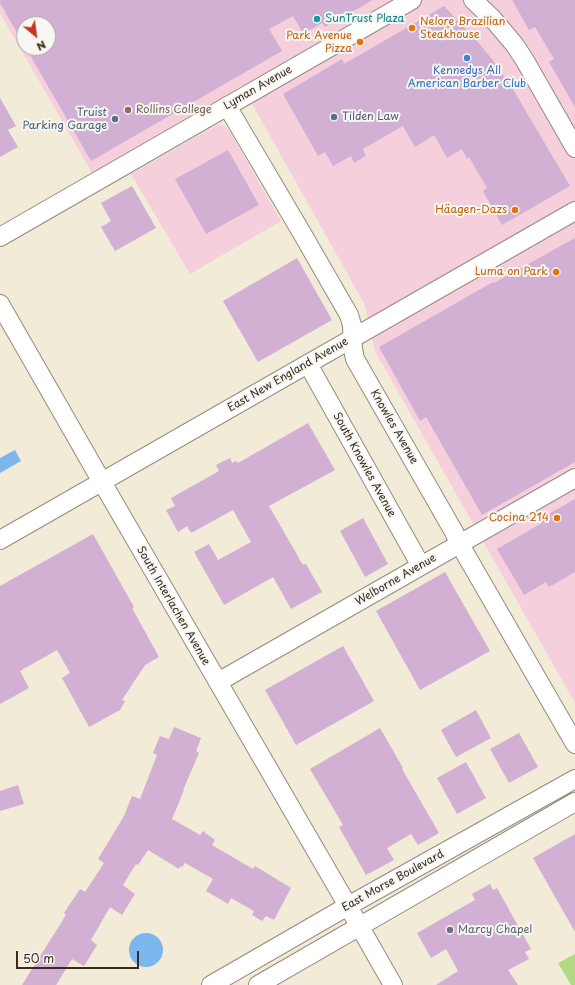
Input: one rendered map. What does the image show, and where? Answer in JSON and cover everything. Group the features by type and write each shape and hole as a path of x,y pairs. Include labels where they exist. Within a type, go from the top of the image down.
{"street":[{"name":"Lyman Avenue","path":"0,237 412,0"},
{"path":"473,0 492,18 514,44 575,148"},
{"name":"Knowles Avenue","path":"228,106 349,315 352,325 355,359 454,532 459,544 575,744"},
{"name":"East New England Avenue","path":"0,540 575,211"},
{"name":"South Interlachen Avenue","path":"0,304 393,985"},
{"name":"South Knowles Avenue","path":"308,364 420,566"},
{"name":"Welborne Avenue","path":"218,682 575,478"},
{"name":"East Morse Boulevard","path":"211,985 348,906 575,779"},
{"name":"East Morse Boulevard","path":"258,985 575,802"}],"shaded area":[{"path":"0,0 575,0 575,703 375,351 365,305 242,86 92,173 25,56 56,56 56,16 16,16 16,41 0,13"},
{"name":"Rollins College","path":"219,124 225,126 230,132 281,221 190,274 131,174"}],"green space":[{"path":"575,954 575,985 571,985 558,963"}],"water":[{"path":"15,450 21,461 0,473 0,458"},
{"path":"146,933 158,938 163,950 158,962 146,967 134,962 129,950 134,938"}],"building":[{"name":"Rollins College","path":"0,0 373,0 325,27 322,23 303,34 293,16 269,29 282,51 91,161 31,56 56,56 56,16 16,16 16,31 0,3"},
{"path":"512,0 575,0 575,107 549,62 554,59 535,27 529,30"},
{"path":"444,6 492,59 514,91 570,186 502,225 483,191 487,188 469,157 467,159 462,149 447,158 434,135 415,147 403,126 363,149 366,156 354,163 351,156 333,166 325,152 318,156 283,94 342,59 344,64"},
{"path":"0,98 16,126 8,130 18,147 0,157"},
{"path":"228,150 259,205 206,234 175,179"},
{"path":"132,186 156,228 115,251 101,227 111,221 101,203"},
{"path":"575,238 575,462 482,515 426,417 420,421 379,347 493,282 494,283"},
{"path":"297,258 332,320 258,362 223,301"},
{"path":"308,423 335,470 269,506 303,565 306,564 322,592 291,609 273,577 224,605 194,552 209,544 218,560 251,542 233,510 191,533 187,526 178,532 166,510 175,506 171,498 219,471 216,465 230,458 232,463 236,461 238,463"},
{"path":"575,499 575,572 549,587 546,582 524,595 497,549 542,523 540,519"},
{"path":"363,518 388,564 365,577 340,531"},
{"path":"93,534 134,607 132,608 159,657 145,665 122,700 125,701 120,710 89,727 62,678 70,673 57,650 20,671 29,688 0,704 0,586"},
{"path":"445,572 490,651 420,690 376,611"},
{"path":"343,646 374,701 296,745 265,690"},
{"path":"476,710 491,738 456,757 441,730"},
{"path":"174,727 201,738 196,751 199,753 172,819 200,835 203,831 215,840 212,845 253,869 255,866 291,888 274,920 266,916 262,921 252,915 254,911 231,898 228,904 206,891 213,879 185,863 182,867 180,866 179,869 148,850 138,865 136,864 123,885 135,894 122,915 110,907 91,940 97,945 84,966 72,959 56,985 22,985 66,915 64,913 80,889 85,892 104,863 98,859 124,816 132,796 140,799 157,755 153,753 160,736 169,739"},
{"path":"380,728 439,833 418,845 411,834 387,848 394,860 366,875 339,827 343,825 310,769"},
{"path":"519,733 538,767 509,783 490,749"},
{"path":"466,762 486,798 457,814 437,778"},
{"path":"18,785 24,804 0,811 0,791"},
{"path":"575,834 575,932 533,858"},
{"path":"490,884 493,890 497,888 531,949 525,952 529,959 508,970 518,985 436,985 458,971 446,949 431,958 417,933 475,900 472,894"}],"place":[{"name":"SunTrust Plaza","path":"317,19"},
{"name":"Nelore Brazilian Steakhouse","path":"412,28"},
{"name":"Park Avenue Pizza","path":"360,42"},
{"name":"Kennedys All American Barber Club","path":"467,58"},
{"name":"Rollins College","path":"128,110"},
{"name":"Tilden Law","path":"334,117"},
{"name":"Truist Parking Garage","path":"115,119"},
{"name":"Häagen-Dazs","path":"515,210"},
{"name":"Luma on Park","path":"556,272"},
{"name":"Cocina 214","path":"557,518"},
{"name":"Marcy Chapel","path":"450,930"}]}
